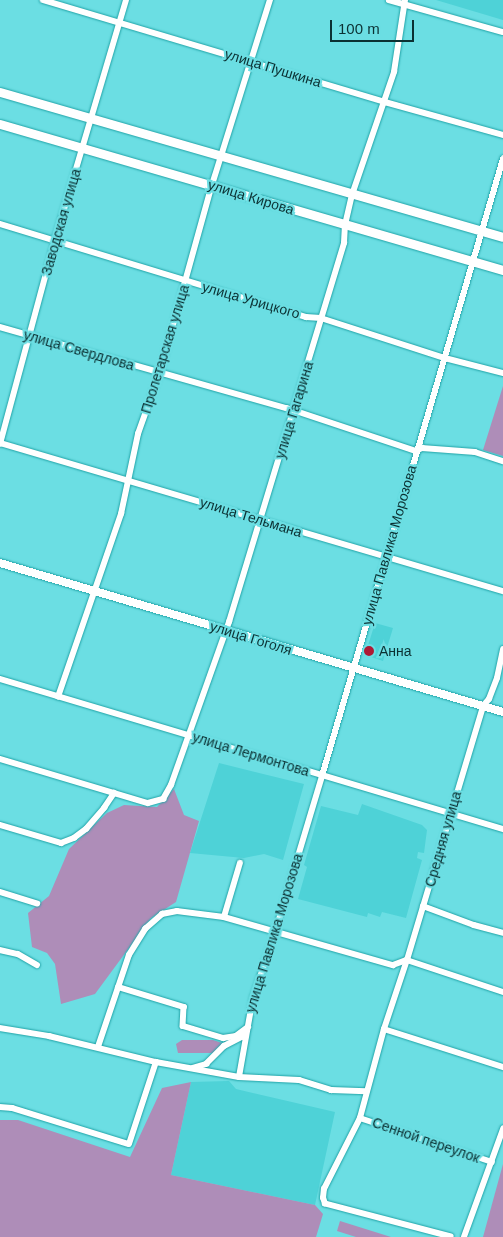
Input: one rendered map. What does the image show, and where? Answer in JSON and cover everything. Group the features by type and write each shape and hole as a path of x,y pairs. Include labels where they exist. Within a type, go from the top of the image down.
{"main road":[{"name":"улица Кирова","path":"0,92 221,158 503,237"},
{"name":"улица Кирова","path":"0,124 503,270"}],"street":[{"name":"улица Пушкина","path":"43,0 384,102 503,135"},
{"name":"Заводская улица","path":"0,443 82,148 126,0"},
{"name":"Пролетарская улица","path":"58,697 121,514 130,481 138,434 160,372 212,186 270,0"},
{"path":"389,0 404,2 503,32"},
{"name":"улица Гагарина","path":"114,793 148,803 163,799 190,736 229,622 294,410 344,243 345,225 352,195 394,72 404,2"},
{"name":"улица Павлика Морозова","path":"239,1077 253,998 275,933 322,776 352,668 387,557 416,451 503,159"},
{"name":"улица Урицкого","path":"0,224 306,317 321,318 445,358 503,373"},
{"name":"улица Свердлова","path":"0,327 294,410 416,451 422,448 467,452 503,461"},
{"name":"улица Тельмана","path":"0,443 503,591"},
{"name":"улица Гоголя","path":"0,563 503,712"},
{"name":"Средняя улица","path":"451,1237 325,1204 322,1198 324,1189 360,1118 384,1029 424,906 483,706 489,699 497,678 503,650"},
{"name":"улица Лермонтова","path":"0,679 503,829"},
{"path":"0,759 114,793 86,829 74,838 61,843 0,825"},
{"path":"224,917 240,863"},
{"path":"0,892 37,903"},
{"path":"424,906 474,925 503,933"},
{"path":"98,1047 129,955 145,929 162,914 177,911 224,917 275,933 394,965 407,960 503,992"},
{"path":"0,950 18,954 37,964"},
{"path":"118,987 184,1007 183,1026 223,1038 236,1036 248,1027"},
{"path":"192,1068 206,1064 224,1046 242,1037 248,1027"},
{"path":"0,1028 98,1047 156,1062 239,1077 299,1080 331,1090 366,1091"},
{"path":"384,1029 503,1067"},
{"path":"0,1107 12,1108 129,1144 156,1062"},
{"name":"Сенной переулок","path":"360,1118 492,1162"},
{"path":"464,1237 503,1129"}],"shaded area":[{"path":"436,0 503,0 503,20"},
{"path":"503,386 503,456 483,450"},
{"path":"375,623 393,628 383,661 365,655"},
{"path":"219,763 304,784 283,860 264,854 244,858 190,853"},
{"path":"174,789 184,815 199,821 176,902 151,918 95,994 61,1004 55,964 47,953 32,947 28,913 49,896 69,849 107,813 124,805 157,807"},
{"path":"362,804 422,825 427,830 424,853 418,852 417,858 422,860 406,918 382,912 380,917 368,913 367,917 298,899 307,867 304,865 321,806 358,815"},
{"path":"182,1040 213,1040 222,1043 213,1053 178,1053 176,1044"},
{"path":"229,1081 236,1089 335,1112 315,1205 171,1175 191,1082"},
{"path":"191,1082 171,1175 315,1205 323,1214 316,1237 0,1237 0,1120 18,1120 130,1157 162,1088"},
{"path":"503,1164 503,1237 483,1237"},
{"path":"340,1221 391,1237 356,1237 337,1231"}],"place":[{"name":"Анна","path":"369,651"}]}
